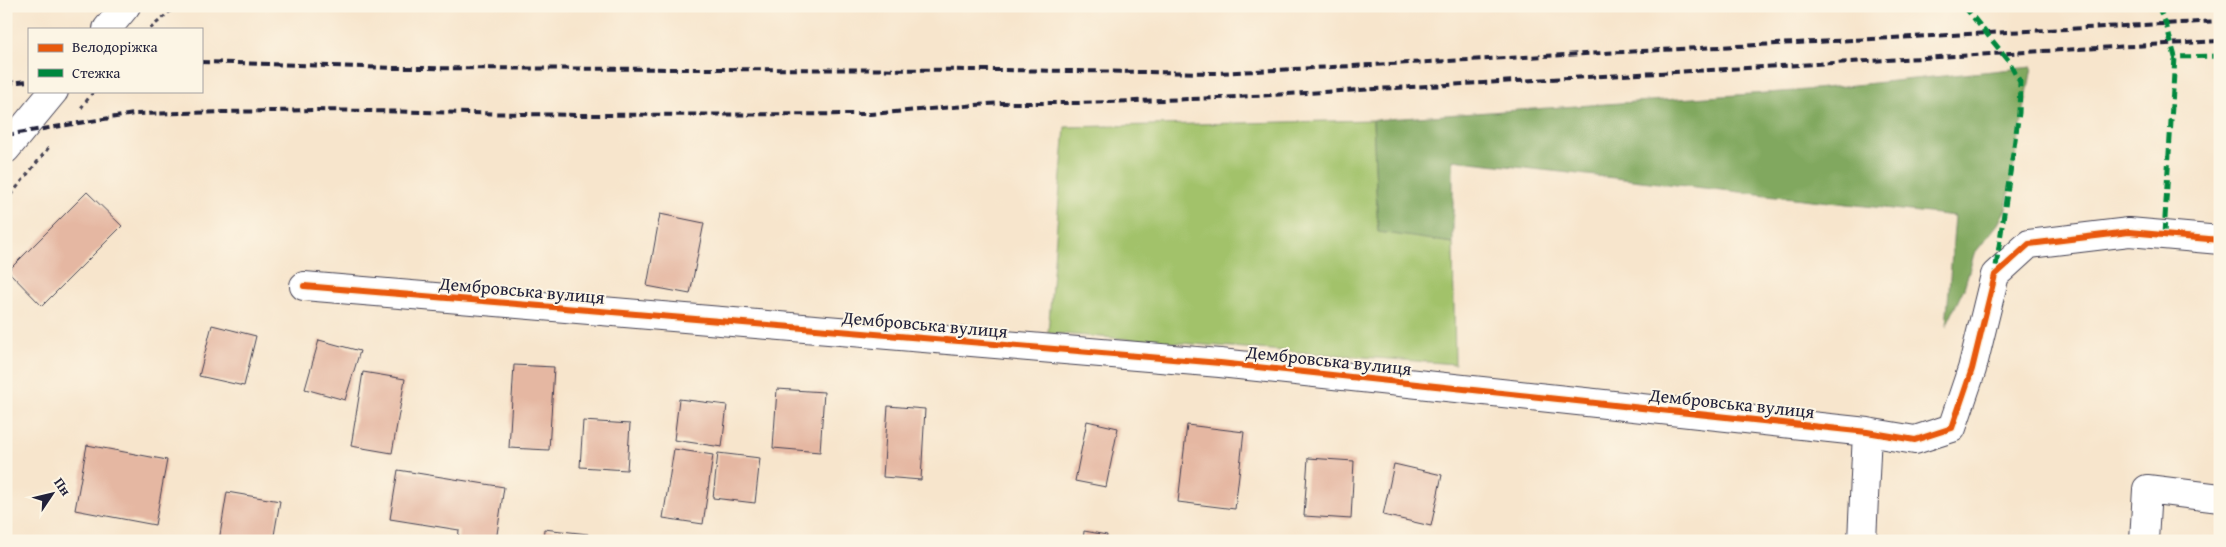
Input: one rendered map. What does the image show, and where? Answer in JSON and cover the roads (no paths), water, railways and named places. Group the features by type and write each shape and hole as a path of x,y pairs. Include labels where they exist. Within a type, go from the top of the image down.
{"street":[{"path":"108,28 126,6"},
{"path":"6,150 53,92"},
{"name":"Дембровська вулиця","path":"304,286 1220,364 1867,432 1915,440 1952,428 1972,369 1995,274 2029,244 2129,232 2220,240"},
{"path":"1862,541 1867,432"},
{"path":"2144,541 2147,489 2220,498"}],"railway":[{"path":"202,62 396,68 1000,70 1217,73 2220,21"},
{"path":"6,135 134,114 317,110 576,115 870,114 1001,103 1080,103 1218,98 2220,41"},
{"path":"6,83 28,81"}]}
